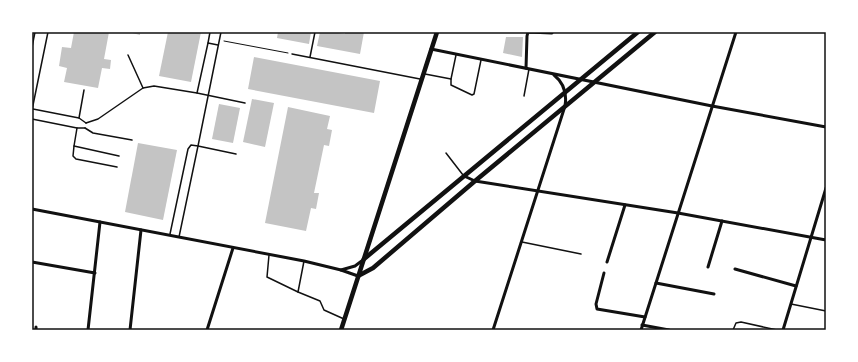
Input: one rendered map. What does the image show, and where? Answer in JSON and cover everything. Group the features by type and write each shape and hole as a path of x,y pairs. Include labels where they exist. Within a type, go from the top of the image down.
{"main road":[{"path":"341,330 437,32"},
{"path":"364,259 638,32"},
{"path":"358,276 373,268 475,181 655,32"}],"street":[{"path":"528,69 528,32 552,33"},
{"path":"641,330 736,32"},
{"path":"431,49 712,106 826,127"},
{"path":"493,330 539,192 565,106 565,92 561,82 552,74"},
{"path":"464,176 475,181 678,213 826,240"},
{"path":"782,330 826,188"},
{"path":"607,262 625,205"},
{"path":"32,209 304,262 342,270 358,276"},
{"path":"708,268 722,221"},
{"path":"88,330 100,222"},
{"path":"130,330 141,230"},
{"path":"207,330 233,248"},
{"path":"342,270 354,266 364,259"},
{"path":"32,262 94,273"},
{"path":"735,269 796,286"},
{"path":"604,272 596,304 597,309 645,317"},
{"path":"656,283 714,294"},
{"path":"642,326 669,330"}],"lane":[{"path":"32,47 35,32"},
{"path":"48,32 32,109 79,118 86,123"},
{"path":"197,93 210,32"},
{"path":"179,237 221,32"},
{"path":"310,58 315,32"},
{"path":"208,43 219,45"},
{"path":"292,54 422,79"},
{"path":"456,54 451,85 472,95 474,94 481,58"},
{"path":"128,55 144,88"},
{"path":"524,96 528,69"},
{"path":"424,73 451,79"},
{"path":"86,123 98,119 144,88 154,86 245,103"},
{"path":"79,118 84,90"},
{"path":"32,119 77,128 85,128 93,133 132,140"},
{"path":"85,128 86,123"},
{"path":"77,128 73,156 76,159 117,168"},
{"path":"74,146 119,156"},
{"path":"170,236 188,149 191,146 198,146 236,154"},
{"path":"446,153 464,176"},
{"path":"522,242 581,254"},
{"path":"269,255 266,276 298,292 320,300 324,310 344,319"},
{"path":"298,292 304,262"},
{"path":"791,304 826,311"},
{"path":"733,330 736,323 741,322 777,330"}],"path":[{"path":"220,40 292,54"}],"building":[{"path":"74,32 109,32 104,59 111,60 110,69 102,68 98,88 64,82 67,68 59,66 62,47 71,48"},
{"path":"128,32 140,32 140,35"},
{"path":"168,32 201,32 191,82 159,76"},
{"path":"278,32 311,32 309,44 277,38"},
{"path":"320,32 338,32 345,34 345,32 364,32 360,54 317,46"},
{"path":"506,37 523,37 522,57 503,53"},
{"path":"254,57 380,81 374,113 248,89"},
{"path":"252,99 274,103 265,147 243,142"},
{"path":"219,104 240,108 233,143 212,139"},
{"path":"288,107 330,116 327,129 332,130 329,146 324,145 314,193 319,193 316,209 311,208 306,231 265,223"},
{"path":"138,143 177,150 163,220 125,212"}]}
